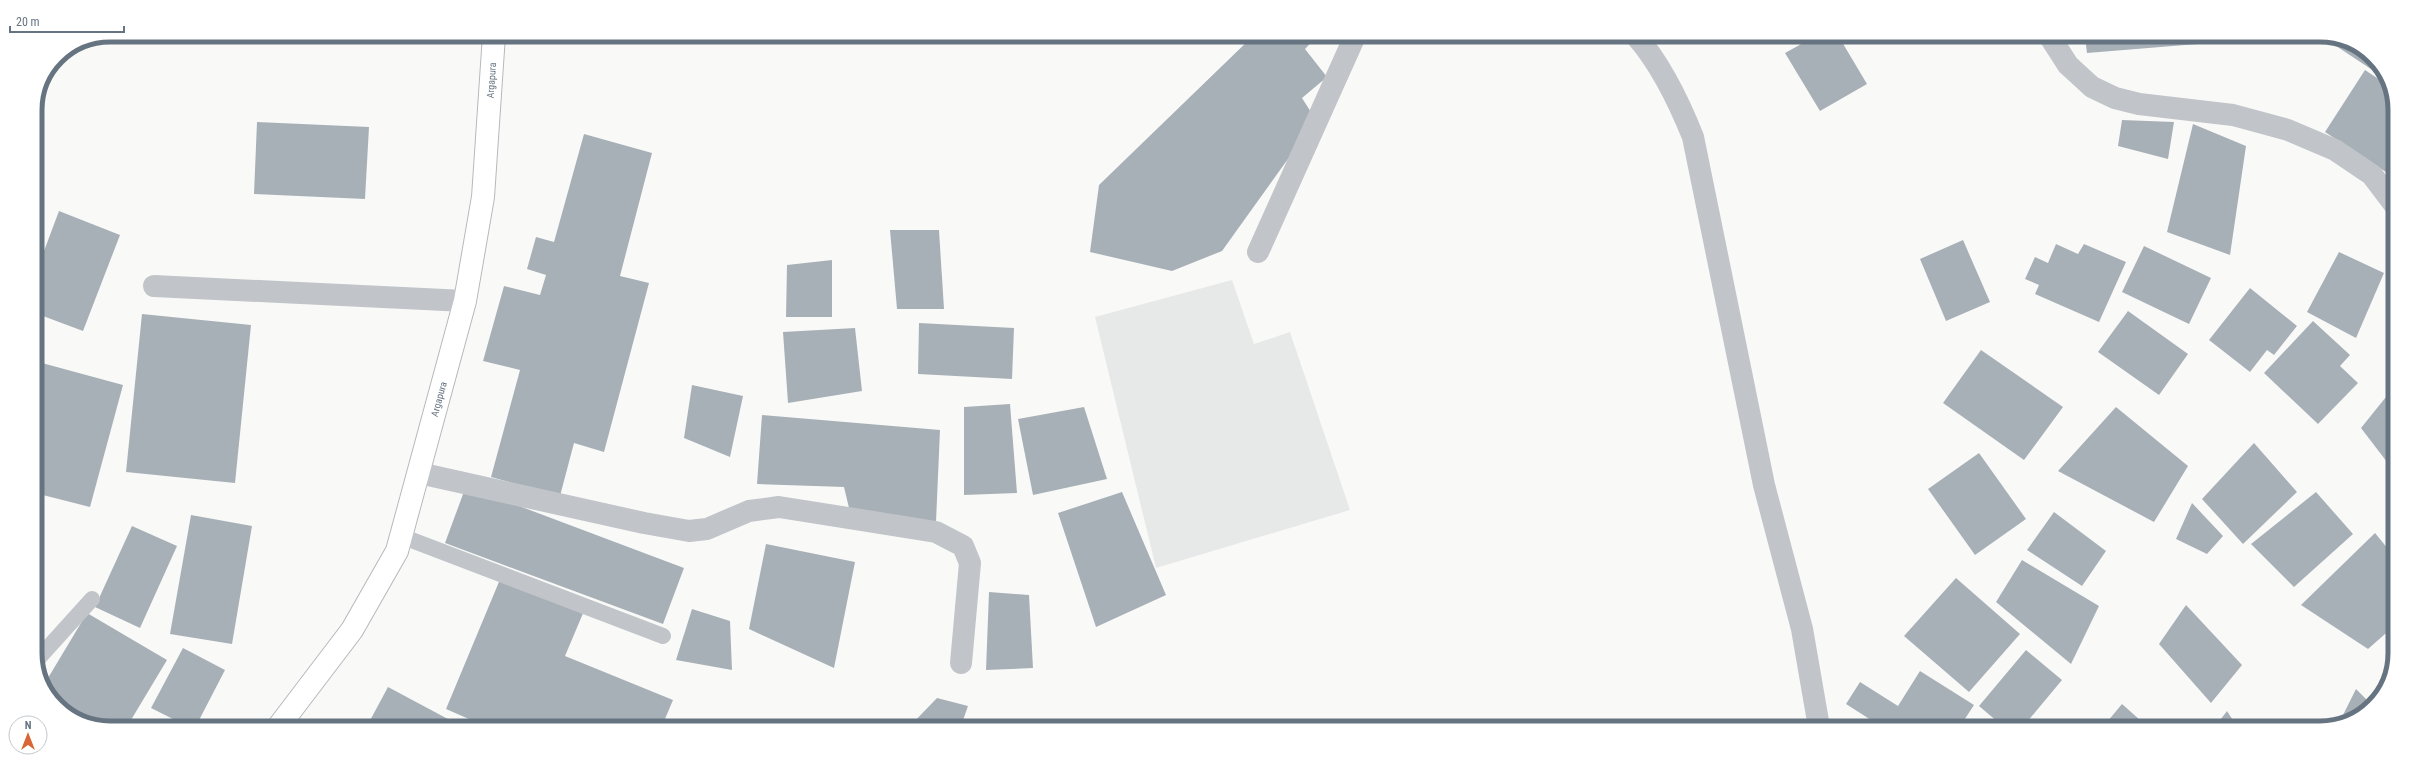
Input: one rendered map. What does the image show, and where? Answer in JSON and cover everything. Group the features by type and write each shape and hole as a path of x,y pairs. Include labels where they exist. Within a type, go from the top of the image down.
{"highway":[{"name":"Argapura","path":"283,721 352,630 397,551 466,301 483,197 494,42"}],"street":[{"path":"1258,252 1352,42"},
{"path":"1641,42 1647,49 1680,104 1693,137 1764,485 1802,629 1818,721"},
{"path":"2053,42 2068,65 2092,87 2115,98 2139,104 2233,115 2288,130 2335,150 2372,175 2388,196"},
{"path":"154,286 466,301"},
{"path":"419,473 644,523 689,531 707,529 749,511 779,506 936,532 963,546 970,563 961,663"}],"lane":[{"path":"401,536 663,636"},
{"path":"42,654 92,599"}],"shaded area":[{"path":"1232,280 1254,344 1290,332 1350,510 1156,568 1095,317"}],"building":[{"path":"1247,42 1311,42 1305,49 1327,77 1302,98 1316,120 1222,251 1172,271 1090,252 1099,185"},
{"path":"1805,42 1842,42 1867,84 1820,111 1785,53"},
{"path":"2086,42 2222,42 2087,53"},
{"path":"2332,43 2338,44 2358,53 2371,65 2377,73"},
{"path":"2365,70 2382,81 2388,105 2388,173 2325,132"},
{"path":"2122,120 2174,122 2168,159 2118,146"},
{"path":"257,122 369,127 365,199 254,194"},
{"path":"2193,124 2246,146 2230,255 2167,232"},
{"path":"584,134 652,153 620,276 649,283 604,452 574,443 560,496 491,477 520,370 483,361 504,286 540,295 546,275 527,269 536,237 554,242"},
{"path":"59,211 120,235 83,331 42,316 42,256"},
{"path":"890,230 939,230 944,309 897,309"},
{"path":"1963,240 1990,302 1946,321 1920,259"},
{"path":"2056,244 2078,254 2084,244 2126,262 2099,322 2035,294 2039,285 2025,279 2035,257 2048,263"},
{"path":"2144,246 2211,278 2189,324 2122,292"},
{"path":"2339,252 2384,273 2356,338 2307,312"},
{"path":"832,260 832,317 786,317 787,265"},
{"path":"2250,288 2297,326 2274,355 2267,350 2250,372 2209,340"},
{"path":"2128,311 2188,354 2159,395 2098,352"},
{"path":"142,314 251,325 235,483 126,472"},
{"path":"2313,321 2350,355 2340,366 2358,383 2318,424 2264,373"},
{"path":"919,323 1014,328 1012,379 918,374"},
{"path":"855,328 862,391 788,403 783,332"},
{"path":"1981,350 2063,407 2024,460 1943,403"},
{"path":"42,363 123,385 90,507 42,495"},
{"path":"692,385 743,396 730,457 684,438"},
{"path":"2388,394 2387,462 2361,428"},
{"path":"1010,404 1017,493 964,495 964,407"},
{"path":"1084,407 1107,479 1033,495 1018,419"},
{"path":"2116,407 2188,466 2154,522 2058,471"},
{"path":"762,415 940,430 936,522 849,508 844,487 757,484"},
{"path":"2254,443 2297,492 2243,544 2202,499"},
{"path":"1979,453 2026,519 1975,555 1928,489"},
{"path":"466,486 684,568 663,624 445,543"},
{"path":"1122,492 1166,595 1096,627 1058,513"},
{"path":"2316,492 2353,534 2294,587 2251,544"},
{"path":"2192,503 2223,536 2207,554 2176,539"},
{"path":"2054,512 2106,551 2082,586 2027,550"},
{"path":"191,515 252,526 232,644 170,634"},
{"path":"132,526 177,546 140,628 95,607"},
{"path":"2375,533 2388,549 2388,631 2368,649 2301,605"},
{"path":"766,544 855,562 834,668 749,629"},
{"path":"2022,560 2099,606 2071,664 1996,602"},
{"path":"501,577 584,611 565,656 673,700 664,721 474,721 446,709"},
{"path":"1956,578 2020,634 1969,692 1904,636"},
{"path":"989,592 1029,595 1033,668 986,670"},
{"path":"2186,605 2242,665 2211,703 2159,644"},
{"path":"692,609 730,621 732,670 676,660"},
{"path":"87,613 167,660 130,721 92,719 72,710 56,694 47,679"},
{"path":"183,648 225,670 199,721 177,721 151,708"},
{"path":"2026,650 2062,680 2028,721 1997,721 1979,706"},
{"path":"1920,671 1974,705 1964,721 1873,721 1846,704 1860,682 1898,706"},
{"path":"388,687 452,721 370,721"},
{"path":"2356,689 2368,701 2350,714 2342,717"},
{"path":"937,698 968,706 963,721 915,721"},
{"path":"2122,704 2141,721 2108,721"},
{"path":"2227,711 2233,721 2219,721"}]}
